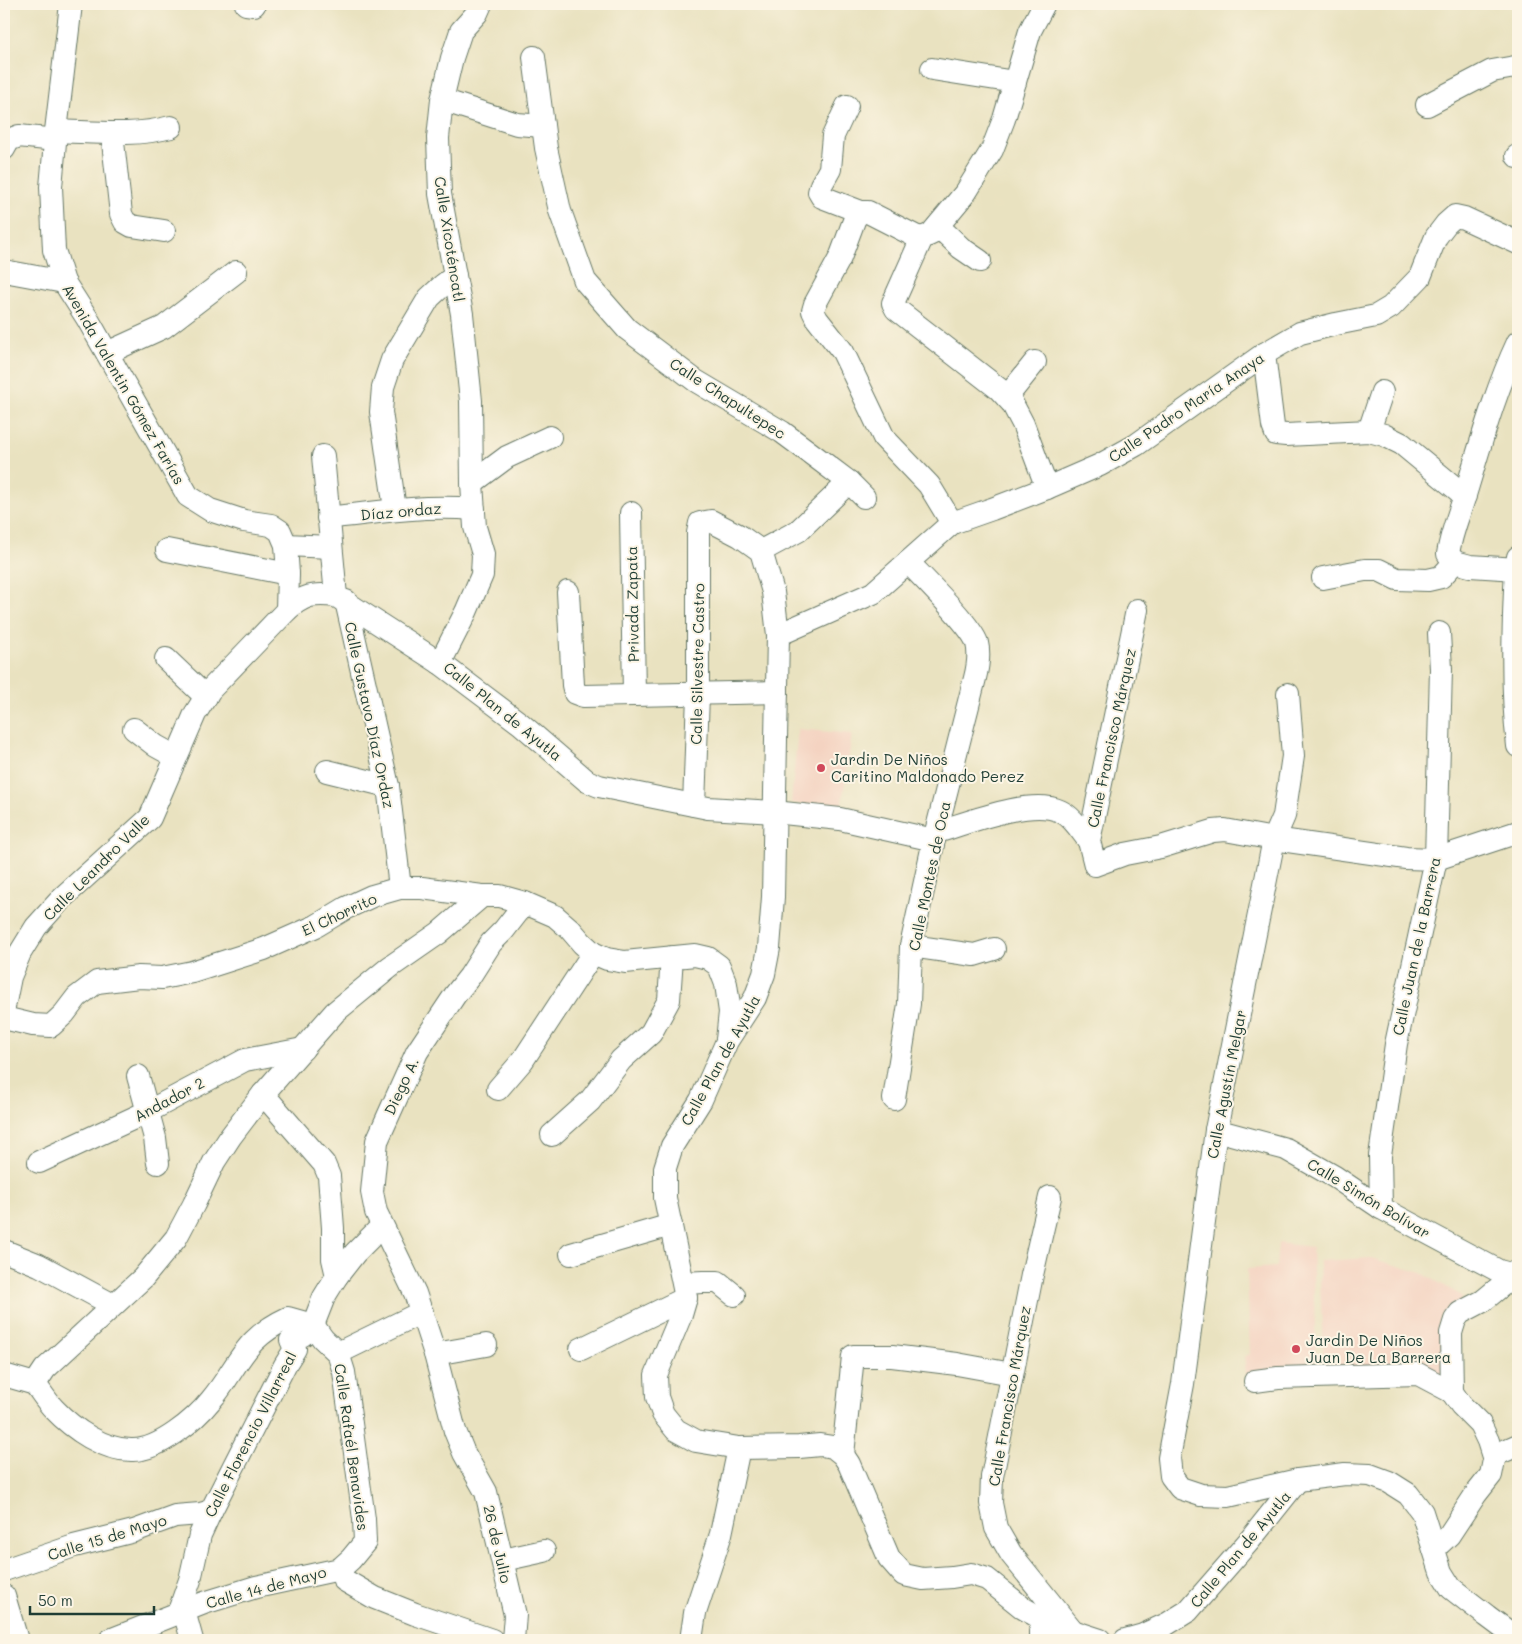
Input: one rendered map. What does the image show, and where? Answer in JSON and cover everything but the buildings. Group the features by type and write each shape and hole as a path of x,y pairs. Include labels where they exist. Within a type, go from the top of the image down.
{"street":[{"name":"Avenida Valentin Gómez Farías","path":"71,4 55,136 51,187 54,250 64,282 87,318 188,496 210,510 244,521 270,525 280,531 286,545"},
{"name":"Calle Xicoténcatl","path":"472,483 470,401 462,314 440,194 438,138 442,100 452,58 462,31 477,13 481,4"},
{"path":"1044,4 1030,31 1004,119 992,150 966,192 930,232 895,295 893,303 896,309 960,358 1012,403 1023,424 1047,488"},
{"name":"Calle Chapultepec","path":"534,57 546,148 560,211 586,281 591,288 627,329 696,381 782,432 856,490 798,531 761,551"},
{"path":"1427,105 1492,71 1518,67"},
{"path":"932,69 1015,82"},
{"path":"442,100 517,124 543,126"},
{"path":"847,106 833,136 830,169 819,192 822,197 861,212 868,212 915,236 930,232 961,248 980,261"},
{"path":"4,149 9,140 19,136 151,132 171,126"},
{"path":"112,133 120,214 125,222 132,226 164,231"},
{"path":"861,212 855,218 840,258 813,311 843,352 884,438 929,485 952,522"},
{"name":"Calle Padro María Anaya","path":"778,635 873,593 952,522 992,510 1100,465 1136,444 1264,354 1300,334 1376,316 1391,307 1420,277 1436,236 1455,216 1464,218 1518,243"},
{"path":"4,272 64,282"},
{"path":"107,354 164,327 236,272"},
{"path":"395,509 382,412 383,387 392,360 429,298 442,285 455,276"},
{"path":"1323,578 1365,570 1379,570 1397,579 1428,580 1441,577 1452,558 1450,538 1465,496 1481,439 1518,342"},
{"path":"1264,354 1273,426 1276,434 1369,431 1384,435 1402,444 1465,496"},
{"path":"1007,397 1035,362"},
{"path":"1369,431 1382,392"},
{"path":"472,483 507,457 550,436"},
{"name":"Calle Gustavo Díaz Ordaz","path":"323,456 331,547 341,599 388,786 400,888"},
{"name":"Calle Plan de Ayutla","path":"472,483 475,527 484,554 482,575 440,663 521,724 587,781 599,786 694,806 840,819 935,836 1025,807 1042,806 1059,810 1073,820 1089,841"},
{"name":"Díaz ordaz","path":"328,518 395,509 443,507 474,509"},
{"name":"Privada Zapata","path":"631,513 634,695"},
{"name":"Calle Silvestre Castro","path":"694,806 698,695 698,532 700,523 711,521 740,536 761,551"},
{"path":"287,610 288,574 286,545 331,547"},
{"path":"167,550 288,574"},
{"name":"Calle Plan de Ayutla","path":"685,1291 665,1198 665,1168 672,1146 701,1100 727,1041 756,998 764,974 769,948 774,897 778,635 773,592 761,551"},
{"path":"1452,558 1470,566 1517,565 1512,644 1518,746"},
{"name":"Calle Montes de Oca","path":"894,1099 909,1004 911,946 935,836 976,678 979,659 976,641 968,627 908,562"},
{"path":"568,592 575,693 584,696 776,692"},
{"name":"Calle Leandro Valle","path":"4,1007 10,977 20,953 36,927 63,896 150,818 195,714 210,690 298,600 309,595 322,594 341,599"},
{"path":"341,599 440,663"},
{"name":"Calle Francisco Márquez","path":"1137,610 1089,841 1095,865 1125,854 1161,847 1213,831 1225,830 1274,839"},
{"name":"Calle Juan de la Barrera","path":"1381,1208 1380,1156 1396,1044 1436,859 1440,643"},
{"path":"166,658 206,697"},
{"name":"Calle Agustín Melgar","path":"1288,694 1293,756 1284,816 1274,839 1216,1130 1183,1384 1169,1458 1171,1476 1180,1488 1201,1495 1228,1496 1298,1480"},
{"path":"134,729 176,758"},
{"path":"327,771 388,786"},
{"path":"1274,839 1406,858 1436,859 1518,832"},
{"name":"El Chorrito","path":"4,1018 33,1025 51,1026 64,1014 77,997 97,982 139,977 162,978 192,972 264,948 316,926 346,908 372,896 400,888 422,888 482,896 500,896 525,903 555,916 593,953 607,959 625,962 695,955 708,958 719,966 726,984 730,1012 727,1041"},
{"path":"35,1384 46,1369 142,1278 176,1238 214,1162 263,1094 335,1012 482,896"},
{"name":"Diego A.","path":"435,1354 418,1302 376,1212 372,1192 377,1141 417,1052 491,943 525,903"},
{"path":"911,946 974,955 994,949"},
{"path":"498,1089 523,1060 593,953"},
{"path":"552,1135 590,1101 621,1060 651,1033 669,1000 672,957"},
{"name":"Andador 2","path":"39,1162 149,1111 244,1060 303,1049"},
{"path":"138,1076 149,1111 158,1163"},
{"path":"263,1094 324,1164 329,1176 333,1228 332,1259 337,1276"},
{"name":"Calle Simón Bolívar","path":"1216,1130 1286,1149 1335,1177 1381,1208 1500,1271 1516,1273"},
{"name":"Calle Francisco Márquez","path":"1050,1197 1032,1275 992,1477 991,1502 996,1528 1011,1554 1073,1632"},
{"path":"571,1254 671,1225"},
{"path":"4,1375 35,1384 53,1408 79,1431 107,1446 133,1450 156,1445 186,1424 211,1400 253,1342 270,1327 288,1318 313,1325 324,1297 337,1276 382,1226"},
{"path":"4,1251 39,1265 113,1305"},
{"path":"1452,1392 1451,1333 1455,1320 1460,1313 1483,1301 1516,1273"},
{"path":"581,1349 703,1282 718,1282 734,1295"},
{"path":"685,1291 681,1315 656,1375 657,1396 663,1414 676,1430 696,1440 739,1448 820,1445 833,1447 843,1455 870,1511 889,1558 904,1575 923,1579 971,1574 987,1579 1023,1608 1042,1630 1051,1624 1100,1640"},
{"path":"338,1353 418,1302"},
{"name":"Calle Rafaél Benavides","path":"313,1325 338,1353 344,1372 364,1519 364,1542 351,1559 340,1569"},
{"name":"Calle Florencio Villarreal","path":"181,1612 200,1535 211,1511 285,1365 295,1349 291,1340 303,1336 313,1325"},
{"path":"435,1354 486,1345"},
{"name":"26 de Julio","path":"435,1354 455,1431 464,1453 486,1492 515,1615 513,1640"},
{"path":"843,1455 853,1356 892,1356 957,1364 1012,1374"},
{"path":"1255,1381 1278,1378 1418,1374 1452,1392 1461,1405 1480,1424 1494,1460 1491,1475 1449,1535 1434,1550"},
{"path":"1493,1456 1518,1445"},
{"path":"691,1640 695,1613 721,1534 739,1448"},
{"path":"1298,1480 1345,1474 1370,1475 1389,1482 1408,1494 1422,1512 1441,1572 1451,1588 1518,1639"},
{"name":"Calle Plan de Ayutla","path":"1125,1640 1159,1628 1188,1611 1250,1540 1298,1480"},
{"name":"Calle 15 de Mayo","path":"4,1570 74,1546 134,1531 175,1516 211,1511"},
{"path":"503,1560 544,1551"},
{"path":"340,1569 344,1580 375,1598 487,1640"},
{"name":"Calle 14 de Mayo","path":"110,1640 204,1603 256,1587 340,1569"},
{"path":"4,1596 17,1640"},
{"path":"181,1612 192,1640"}],"shaded area":[{"name":"Jardin De Niños Caritino Maldonado Perez","path":"798,729 852,734 841,809 791,803"},
{"path":"1278,1243 1312,1247 1317,1376 1247,1381 1244,1357 1250,1354 1247,1271 1248,1269 1276,1267"},
{"path":"1371,1258 1422,1273 1462,1296 1450,1385 1324,1373 1319,1261"}],"place":[{"name":"Jardin De Niños Caritino Maldonado Perez","path":"821,768"},
{"name":"Jardin De Niños Juan De La Barrera","path":"1296,1349"}]}
